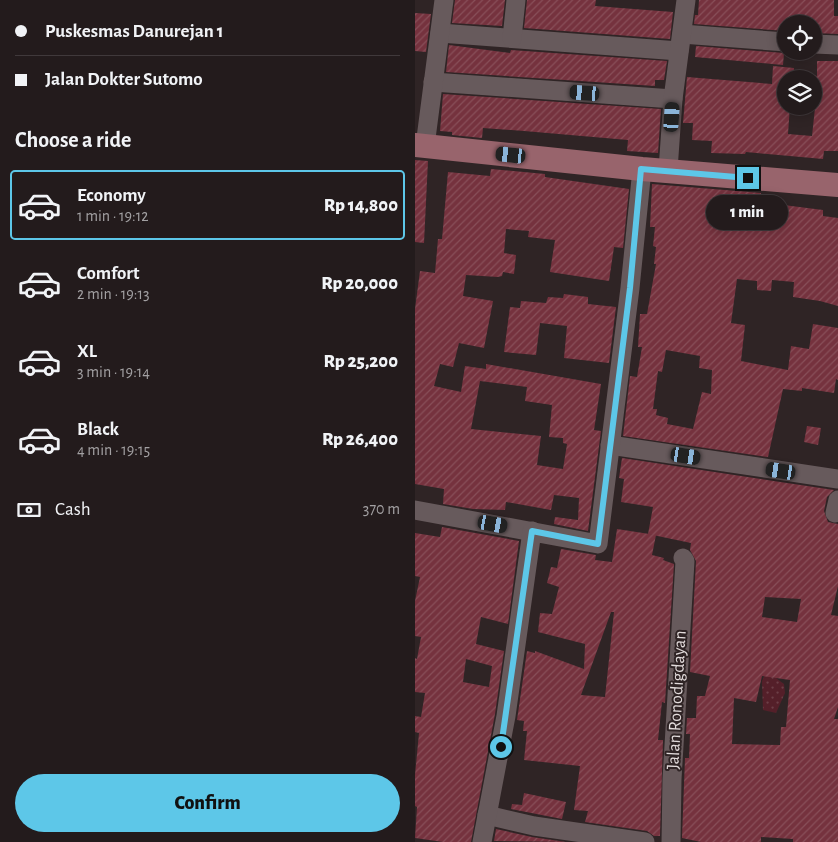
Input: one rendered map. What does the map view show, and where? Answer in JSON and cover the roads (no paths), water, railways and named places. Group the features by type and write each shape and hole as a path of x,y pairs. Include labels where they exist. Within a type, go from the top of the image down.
{"main road":[{"path":"420,145 641,169 838,185"}],"street":[{"path":"420,145 433,82 444,0"},
{"path":"512,38 516,0"},
{"path":"669,170 673,99 686,0"},
{"path":"440,32 512,38 681,43 777,42"},
{"path":"822,44 838,45"},
{"path":"433,82 673,99"},
{"path":"415,510 598,544 630,288 641,169"},
{"path":"610,445 838,480"},
{"path":"482,842 516,650 532,531"},
{"name":"Jalan Ronodigdayan","path":"671,842 672,779 685,562 683,558"},
{"path":"487,815 535,826 645,842"}]}
